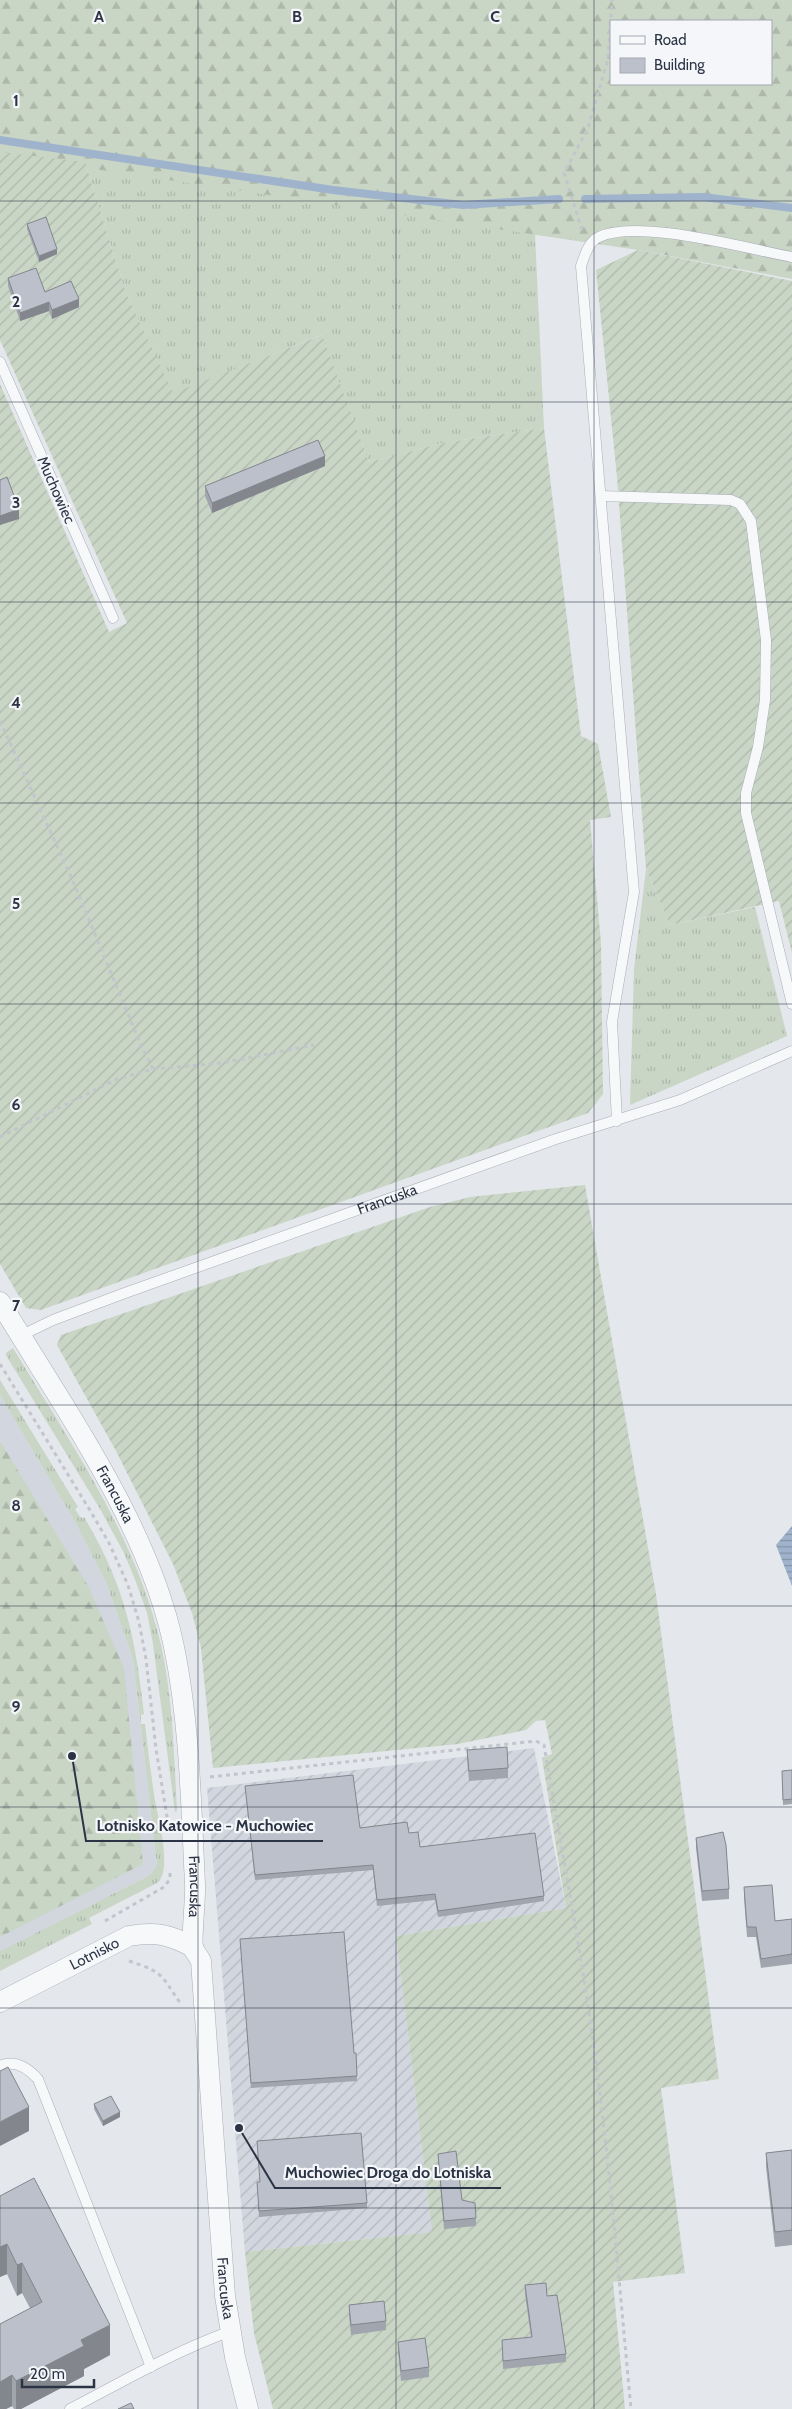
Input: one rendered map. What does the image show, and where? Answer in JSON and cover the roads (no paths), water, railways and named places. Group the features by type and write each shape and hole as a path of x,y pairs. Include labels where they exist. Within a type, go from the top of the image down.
{"street":[{"name":"Francuska","path":"0,1302 116,1495 146,1558 165,1610 178,1665 195,1891 193,1947 201,1961 225,2296 248,2409"},
{"name":"Lotnisko","path":"0,2002 129,1936 151,1934 171,1936 193,1947"}],"lane":[{"path":"617,1121 612,1022 634,892 581,266 588,247 597,238 619,230 652,231 792,257"},
{"name":"Muchowiec","path":"0,362 113,618"},
{"path":"601,496 731,500 740,504 751,521 765,631 766,657 763,709 758,747 746,793 746,813 792,1004"},
{"name":"Francuska","path":"20,1336 53,1320 117,1296 556,1139 680,1100 792,1051"},
{"path":"0,2066 6,2063 26,2067 38,2079 151,2367"},
{"path":"70,2409 151,2367 231,2331"}],"water":[{"path":"792,1526 792,1586 776,1545"}],"waterway":[{"path":"0,140 333,190 463,205 559,199"},
{"path":"585,199 703,197 792,208"}],"place":[{"name":"Lotnisko Katowice - Muchowiec","path":"72,1756"},
{"name":"Muchowiec Droga do Lotniska","path":"239,2128"}]}
